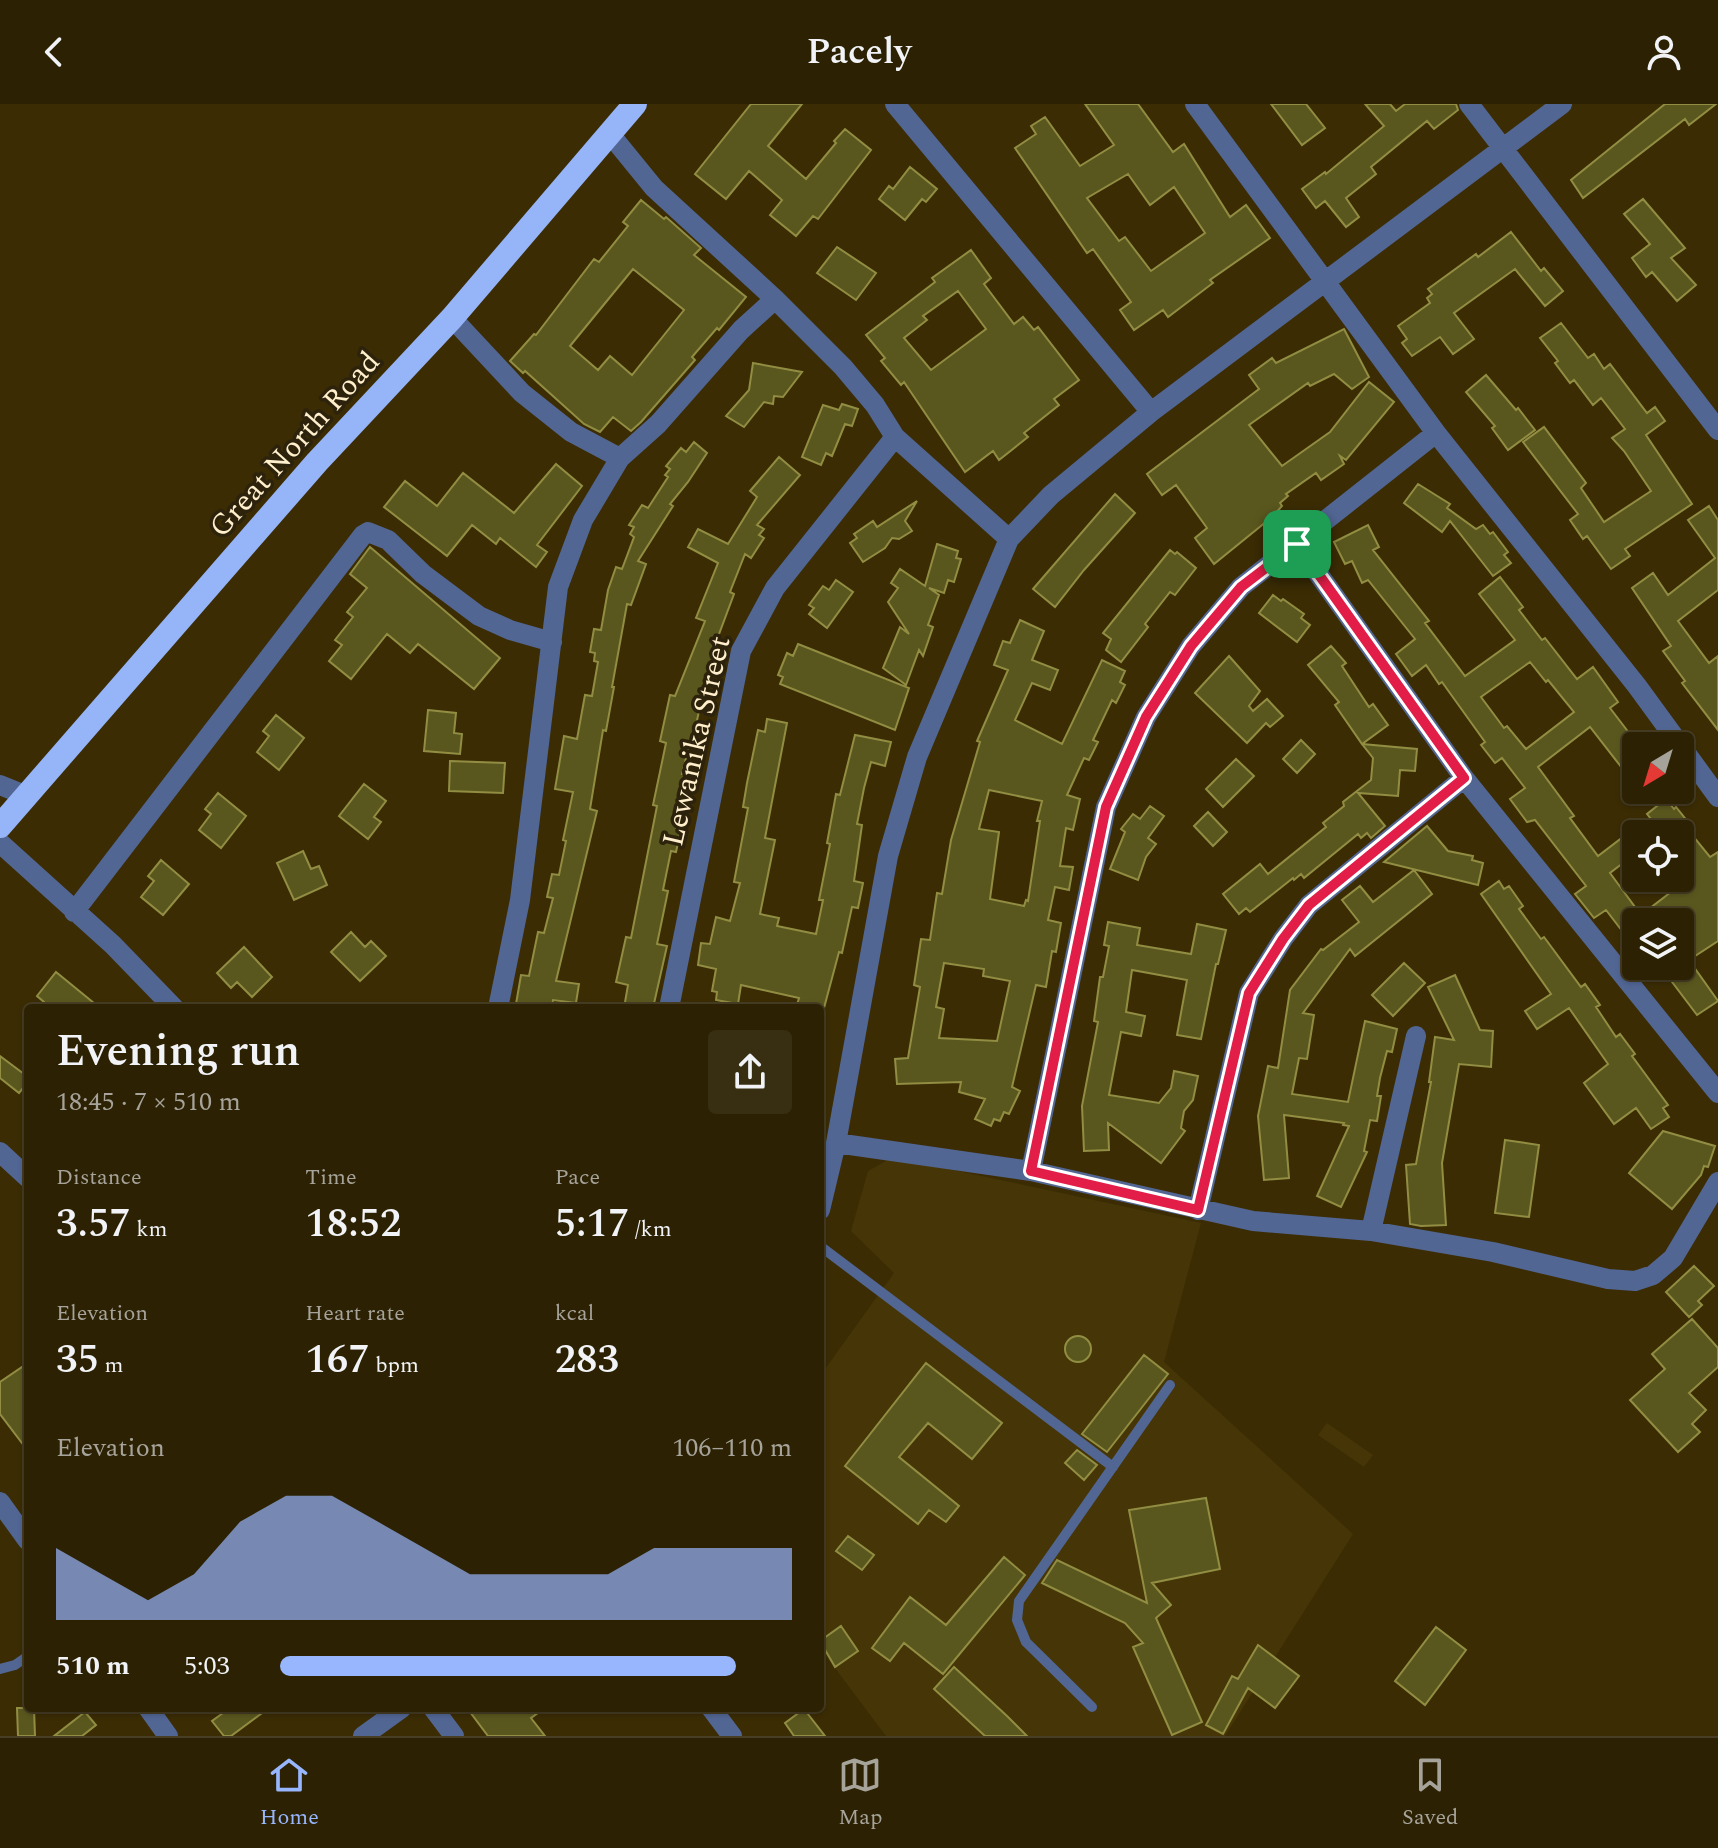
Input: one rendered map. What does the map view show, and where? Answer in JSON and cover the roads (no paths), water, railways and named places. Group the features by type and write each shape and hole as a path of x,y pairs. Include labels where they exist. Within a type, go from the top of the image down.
{"highway":[{"name":"Great North Road","path":"0,826 317,462 452,318 635,104"}],"street":[{"path":"895,104 1151,412"},
{"path":"1195,104 1436,433 1637,686 1718,797"},
{"path":"1469,104 1718,430"},
{"path":"824,1193 836,1143 888,856 917,757 1009,539 1051,495 1151,412 1562,104"},
{"path":"610,134 654,188 775,299 843,367 875,405 895,437 1009,539"},
{"path":"499,1004 520,900 558,587 583,520 620,458 658,424 741,330 775,299"},
{"path":"452,318 522,393 571,432 620,458"},
{"path":"1031,1171 1106,807 1146,717 1191,646 1241,587 1436,433"},
{"name":"Lewanika Street","path":"670,1004 741,651 775,588 895,437"},
{"path":"74,912 368,532 388,540 423,574 479,616 510,630 552,642"},
{"path":"1297,544 1464,778 1718,1093"},
{"path":"1198,1210 1249,993 1309,905 1464,778"},
{"path":"0,785 27,796"},
{"path":"0,843 113,945 170,1004"},
{"path":"1371,1231 1416,1036"},
{"path":"836,1143 1031,1171 1253,1221 1371,1231 1493,1252 1608,1279 1635,1281 1653,1275 1673,1258 1718,1182"},
{"path":"0,1152 24,1174"},
{"path":"0,1502 24,1535"},
{"path":"151,1712 168,1736"},
{"path":"363,1736 396,1712"},
{"path":"436,1712 454,1736"},
{"path":"714,1712 732,1736"}],"lane":[{"path":"824,1249 1113,1467"},
{"path":"1092,1707 1026,1642 1017,1620 1019,1601 1170,1385"},
{"path":"0,1669 24,1659"}]}
